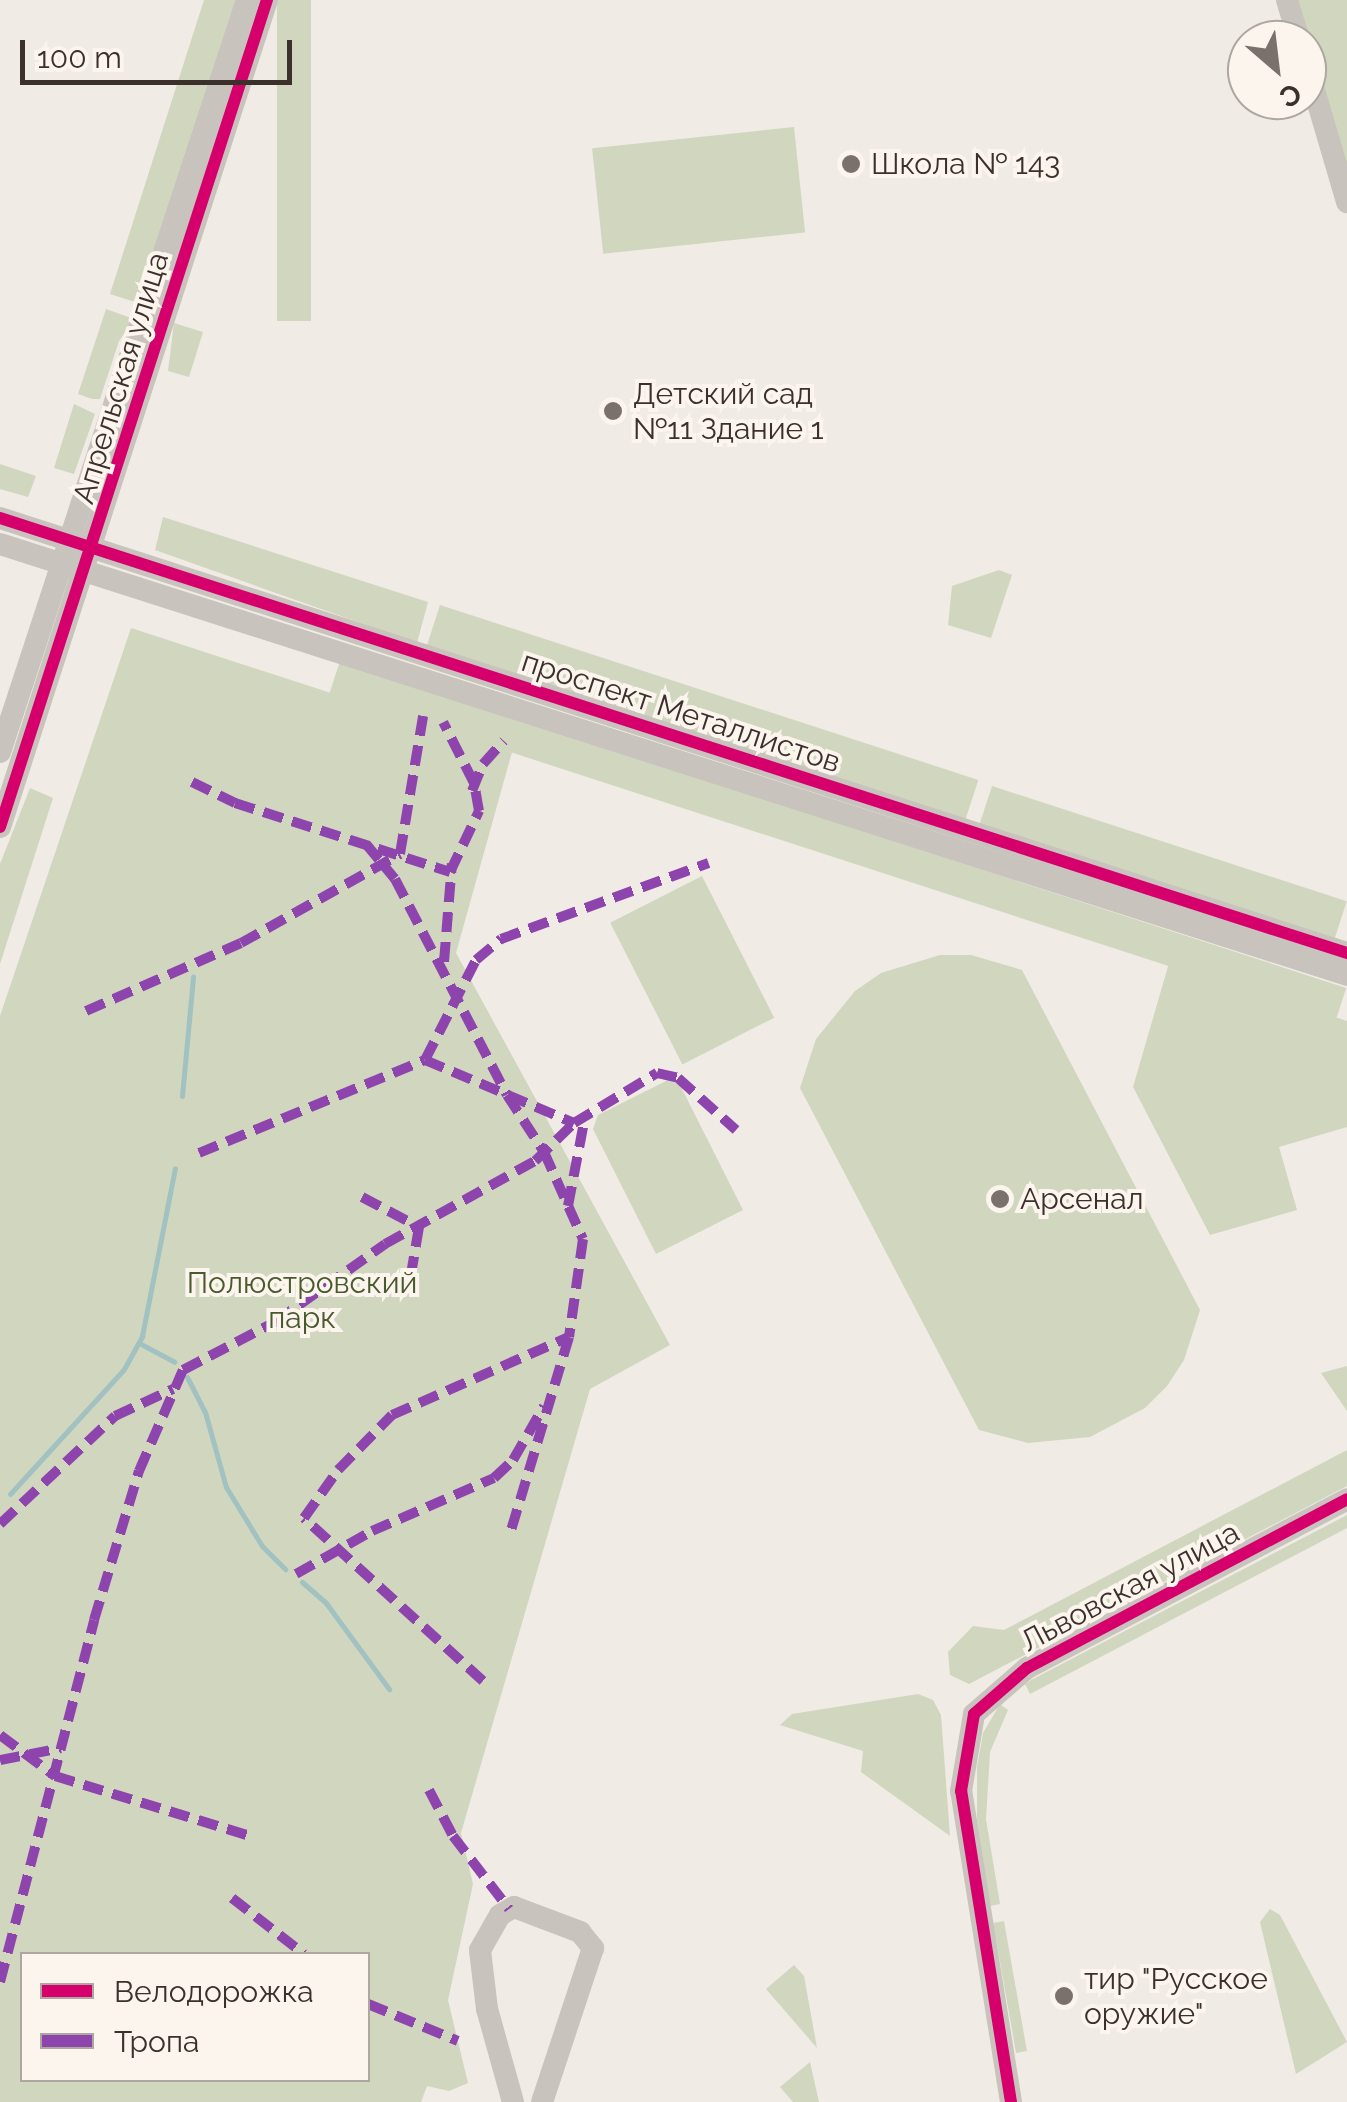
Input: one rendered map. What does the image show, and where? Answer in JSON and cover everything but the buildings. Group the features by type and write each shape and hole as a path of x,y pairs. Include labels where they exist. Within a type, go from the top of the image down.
{"street":[{"name":"Апрельская улица","path":"0,752 246,0"},
{"name":"Апрельская улица","path":"0,827 86,571 267,0"},
{"path":"1323,120 1347,202"},
{"name":"проспект Металлистов","path":"0,518 1347,952"},
{"name":"проспект Металлистов","path":"0,544 1347,975"},
{"name":"Львовская улица","path":"1011,2102 961,1791 974,1714 1028,1668 1347,1500"},
{"path":"513,2102 486,2009 480,1950 500,1914 514,1907 580,1932 593,1948 542,2102"}],"green space":[{"path":"204,0 237,0 141,301 132,301 110,294"},
{"path":"277,0 311,0 311,321 277,321"},
{"path":"1298,0 1347,0 1347,168 1327,99 1327,20 1304,20"},
{"path":"794,127 805,232 603,254 592,148"},
{"path":"106,309 134,319 119,341 100,399 92,399 78,394"},
{"path":"174,323 203,332 189,377 168,371"},
{"path":"74,404 95,414 74,474 54,468"},
{"path":"0,464 36,476 28,497 0,489"},
{"path":"163,517 428,602 417,643 155,550"},
{"path":"999,570 1012,575 991,638 948,625 952,586"},
{"path":"440,605 978,780 965,821 427,646"},
{"name":"Полюстровский парк","path":"131,628 512,752 456,953 670,1345 590,1389 461,1833 473,1884 448,2000 468,2083 449,2091 427,2086 421,2102 0,2102 0,1016"},
{"path":"340,661 1346,988 1336,1020 329,693"},
{"path":"992,786 1347,901 1334,939 980,824"},
{"path":"30,788 53,798 0,964 0,864"},
{"path":"702,876 774,1018 682,1064 610,923"},
{"name":"Арсенал","path":"940,955 971,955 1022,970 1200,1310 1184,1360 1167,1386 1145,1408 1090,1437 1028,1443 979,1430 800,1088 816,1039 855,991 881,973"},
{"path":"1169,963 1347,1021 1347,1127 1279,1147 1297,1210 1210,1235 1133,1087"},
{"path":"668,1080 680,1085 743,1210 656,1254 593,1129 598,1115"},
{"path":"1347,1366 1347,1411 1321,1373"},
{"path":"1347,1450 1347,1486 969,1684 950,1675 948,1652 973,1626 1004,1630"},
{"path":"1347,1515 1347,1528 1030,1694 1025,1684 1033,1679"},
{"path":"918,1694 933,1700 941,1715 950,1836 861,1772 863,1751 780,1725 792,1714"},
{"path":"1000,1704 1008,1710 990,1752 986,1819 1000,1904 990,1906 977,1820 977,1767 983,1733"},
{"path":"1270,1909 1280,1915 1347,2042 1296,2074 1260,1922"},
{"path":"1004,1921 1027,2051 1016,2053 993,1923"},
{"path":"794,1965 804,1976 817,2048 766,1989"},
{"path":"810,2062 819,2102 793,2102 780,2087"}],"waterway":[{"path":"182,1096 193,977"},
{"path":"10,1494 124,1369 142,1336 175,1168"},
{"path":"139,1343 174,1362"},
{"path":"187,1377 205,1412 226,1487 262,1546 285,1569"},
{"path":"302,1582 326,1603 389,1689"}],"marked path":[{"path":"86,1011 241,943 400,854 423,716"},
{"path":"192,782 235,803 450,872 479,811 474,783 443,722"},
{"path":"472,791 483,764 504,741"},
{"path":"366,844 395,879 507,1095 544,1152 583,1239 569,1337 510,1534"},
{"path":"444,962 452,863"},
{"path":"425,1060 476,960 501,939 709,863"},
{"path":"199,1153 425,1060 574,1123"},
{"path":"0,1982 94,1620 139,1471 183,1370 275,1322 385,1244 535,1161 574,1123 657,1073 678,1078 736,1130"},
{"path":"568,1206 585,1117"},
{"path":"362,1197 419,1227 408,1292"},
{"path":"483,1681 304,1518 338,1470 392,1415 569,1337"},
{"path":"0,1524 115,1416 173,1389"},
{"path":"296,1574 372,1531 494,1478 513,1460 544,1406"},
{"path":"0,1735 55,1776 247,1835"},
{"path":"0,1760 61,1748"},
{"path":"429,1790 453,1836 509,1909"},
{"path":"232,1898 301,1952"},
{"path":"370,2005 458,2041"}],"cycle path":[{"path":"0,827 267,0"},
{"path":"0,518 1347,953"},
{"path":"1011,2102 961,1791 974,1714 1027,1668 1347,1499"}],"place":[{"name":"Школа № 143","path":"851,164"},
{"name":"Детский сад №11 Здание 1","path":"613,411"},
{"name":"Арсенал","path":"1000,1199"},
{"name":"тир \"Русское оружие\"","path":"1064,1996"}]}
